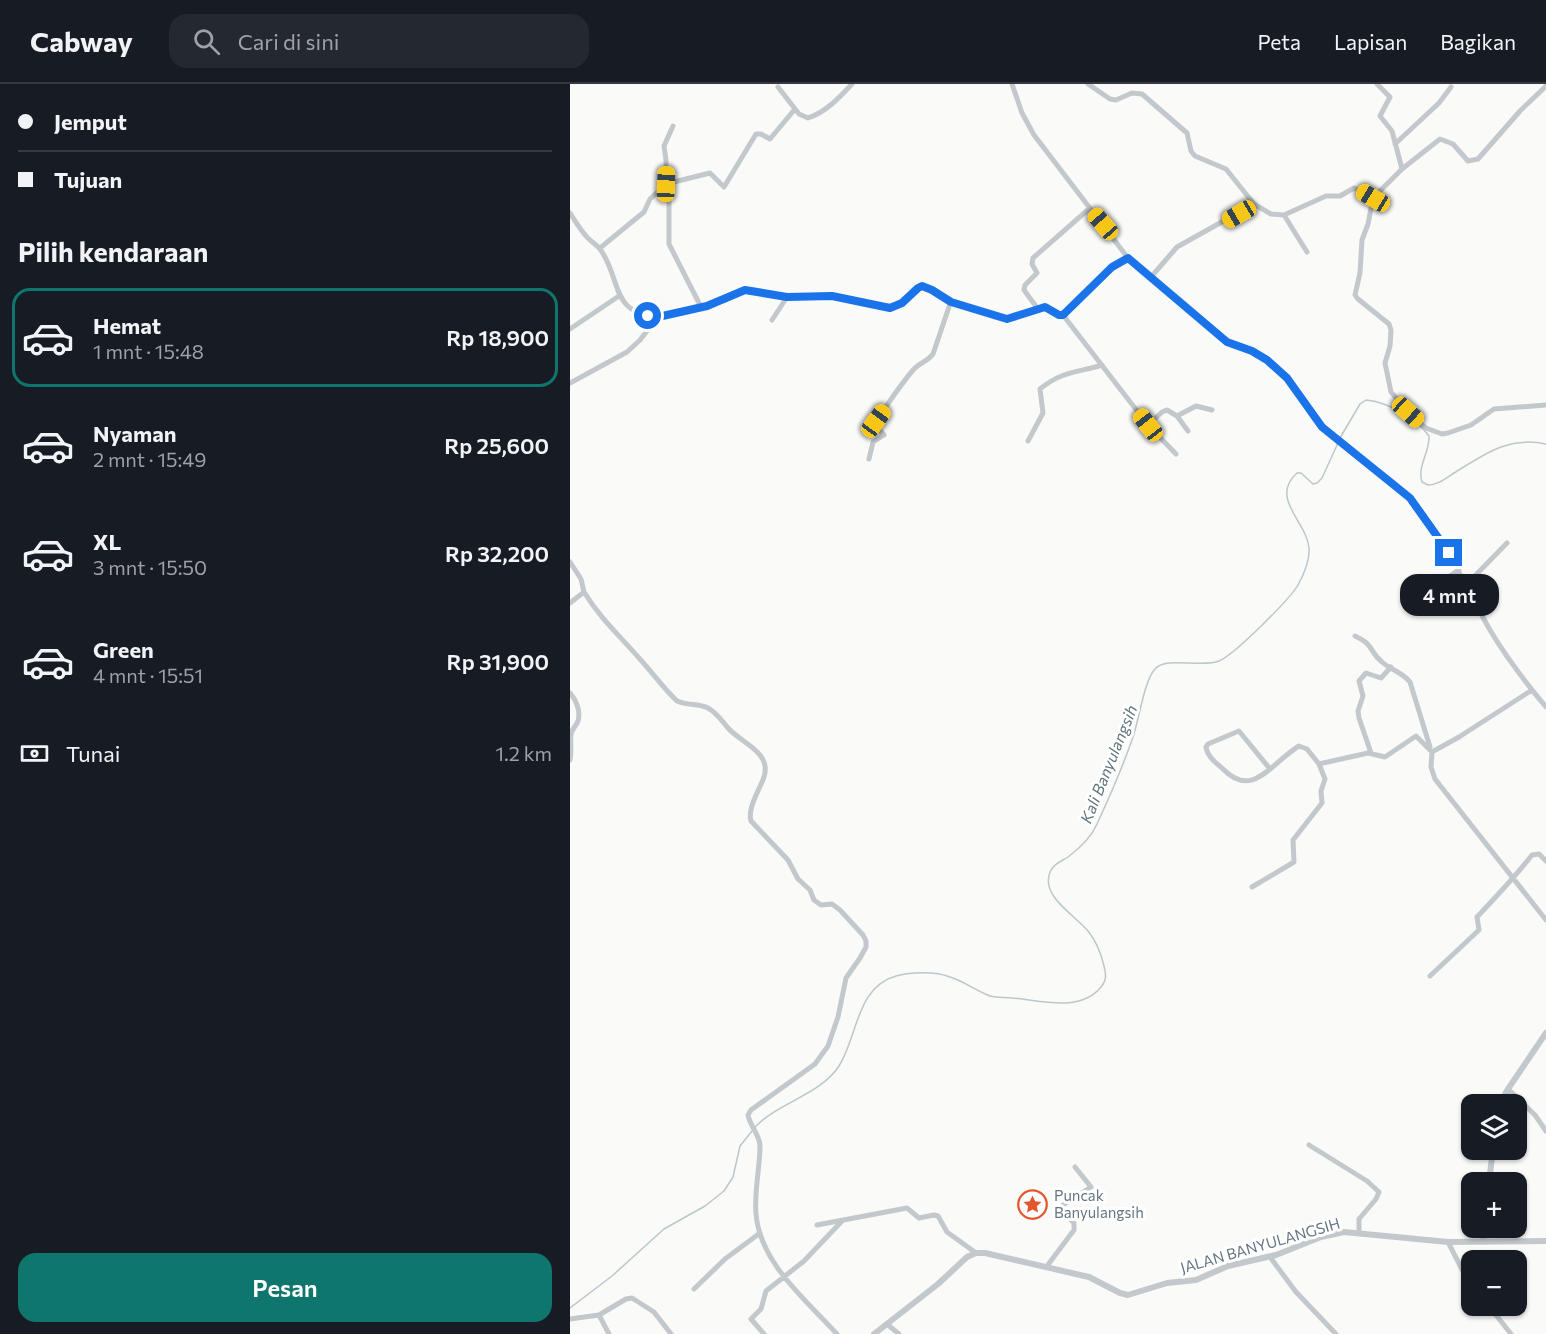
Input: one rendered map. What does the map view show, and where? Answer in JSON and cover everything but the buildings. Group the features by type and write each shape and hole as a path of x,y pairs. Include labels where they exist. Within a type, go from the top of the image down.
{"street":[{"path":"778,87 802,117 811,117 836,102 852,84"},
{"path":"1088,84 1110,99 1116,100 1132,93 1142,94 1187,133 1191,151 1196,156 1203,161 1226,169 1254,204 1271,214 1284,215 1326,196 1340,196 1354,188 1373,198"},
{"path":"1377,84 1390,97 1380,116 1392,131 1402,169"},
{"path":"1013,85 1022,113 1034,135 1128,258 1227,342 1243,346 1267,360 1287,378 1313,417 1336,440 1392,482 1417,505 1459,570 1492,632 1546,707"},
{"path":"1546,86 1520,111 1478,159 1468,161 1453,144 1440,139 1402,169 1373,198 1362,240 1360,273 1355,291 1358,299 1389,324 1390,346 1385,363 1391,392 1426,428 1442,434 1471,425 1494,409 1546,405"},
{"path":"1395,144 1439,103 1451,87"},
{"path":"600,248 644,212 650,199 666,184 710,173 724,187 756,134 770,139 795,109"},
{"path":"674,126 664,146 669,198 669,244 701,307"},
{"path":"1151,277 1165,258 1177,247 1254,204"},
{"path":"1038,309 1023,290 1037,273 1032,264 1033,258 1090,208"},
{"path":"570,213 587,237 600,248 611,270 618,296 637,313 658,317 707,306 745,290 787,297 832,296 890,308 902,303 922,286 951,302 1007,319 1045,307 1063,315 1148,425 1176,454"},
{"path":"1284,215 1307,252"},
{"path":"1063,315 1112,267 1128,258"},
{"path":"570,329 618,296"},
{"path":"772,320 787,297"},
{"path":"869,459 873,442 884,435 875,425 876,421 910,374 933,354 951,302"},
{"path":"570,383 627,352 658,317"},
{"path":"1028,441 1042,412 1040,389 1066,372 1102,366"},
{"path":"1177,416 1196,406 1212,410"},
{"path":"1148,425 1166,410 1177,416 1188,431"},
{"path":"1466,585 1507,543"},
{"path":"570,562 581,579 584,592 608,626 637,655 673,697 684,705 700,705 711,710 722,719 728,729 756,750 762,759 766,773 750,812 751,821 788,860 798,879 810,890 814,900 821,905 832,904 840,910 866,941 866,947 846,978 838,1017 823,1055 815,1064 751,1110 749,1120 759,1139 756,1215 760,1233 773,1262 837,1334"},
{"path":"1426,591 1459,570"},
{"path":"570,603 584,592"},
{"path":"1354,636 1370,644 1382,662 1405,676 1410,682 1431,751 1431,767 1435,779 1546,920"},
{"path":"1371,753 1359,718 1358,711 1363,696 1359,681 1366,673 1381,678 1391,668"},
{"path":"1431,751 1460,737 1532,690"},
{"path":"570,693 577,703 579,715 578,722 572,730 570,760"},
{"path":"1252,887 1294,862 1293,840 1322,803 1320,794 1325,779 1319,764 1302,746 1290,752 1270,769 1257,779 1247,783 1230,776 1213,759 1206,747 1208,744 1239,731 1270,769"},
{"path":"1319,764 1371,753 1386,757 1416,736 1431,751"},
{"path":"1430,976 1479,930 1477,917 1535,854 1546,861"},
{"path":"1505,1094 1546,1033"},
{"path":"1508,1089 1535,1115 1546,1131"},
{"path":"1309,1145 1367,1181 1379,1192 1359,1219 1359,1232"},
{"path":"1047,1266 1074,1230 1074,1223 1062,1211 1063,1205 1090,1187 1076,1167"},
{"path":"818,1225 903,1208 911,1210 919,1218 936,1215 947,1232 976,1253 963,1260 943,1280 874,1334"},
{"path":"764,1334 751,1318 761,1310 764,1293 804,1262 843,1220"},
{"name":"JALAN BANYULANGSIH","path":"976,1253 1047,1266 1096,1279 1128,1295 1167,1282 1196,1280 1228,1266 1270,1257 1332,1234 1344,1232 1448,1242 1546,1241"},
{"path":"694,1289 725,1259 760,1233"},
{"path":"1483,1242 1484,1238"},
{"path":"1448,1242 1461,1267"},
{"path":"1270,1257 1296,1292 1336,1334"},
{"path":"570,1319 599,1315 626,1299 633,1298 654,1312 671,1334"},
{"path":"599,1315 609,1334"},
{"path":"1497,1316 1511,1334"},
{"path":"888,1325 899,1334"}],"waterway":[{"name":"Kali Banyulangsih","path":"1340,438 1360,404 1366,400 1401,412 1417,423 1429,436 1421,470 1422,482 1428,485 1442,481 1497,448 1520,442 1546,444"},
{"name":"Kali Banyulangsih","path":"755,1127 765,1118 831,1076 845,1054 865,1001 873,990 896,976 916,973 944,975 990,996 1059,1003 1082,1000 1101,987 1106,974 1098,948 1088,931 1060,904 1049,888 1048,879 1051,870 1081,846 1095,829 1125,759 1148,682 1155,669 1167,663 1212,663 1226,657 1261,626 1298,585 1309,557 1309,548 1307,538 1288,501 1289,482 1297,473 1301,473 1313,484 1317,483 1322,478 1338,443"},
{"name":"Kali Banyulangsih","path":"570,1308 612,1276 664,1229 705,1206 724,1191 733,1177 740,1146 752,1131"}],"place":[{"name":"Puncak Banyulangsih","path":"1033,1204"}],"route":[{"path":"648,316 658,317 707,306 745,290 787,297 832,296 890,308 902,303 922,286 951,302 1007,319 1045,307 1063,315 1104,273 1128,258 1217,335 1267,360 1287,378 1322,427 1392,482 1417,505 1449,553"}]}
